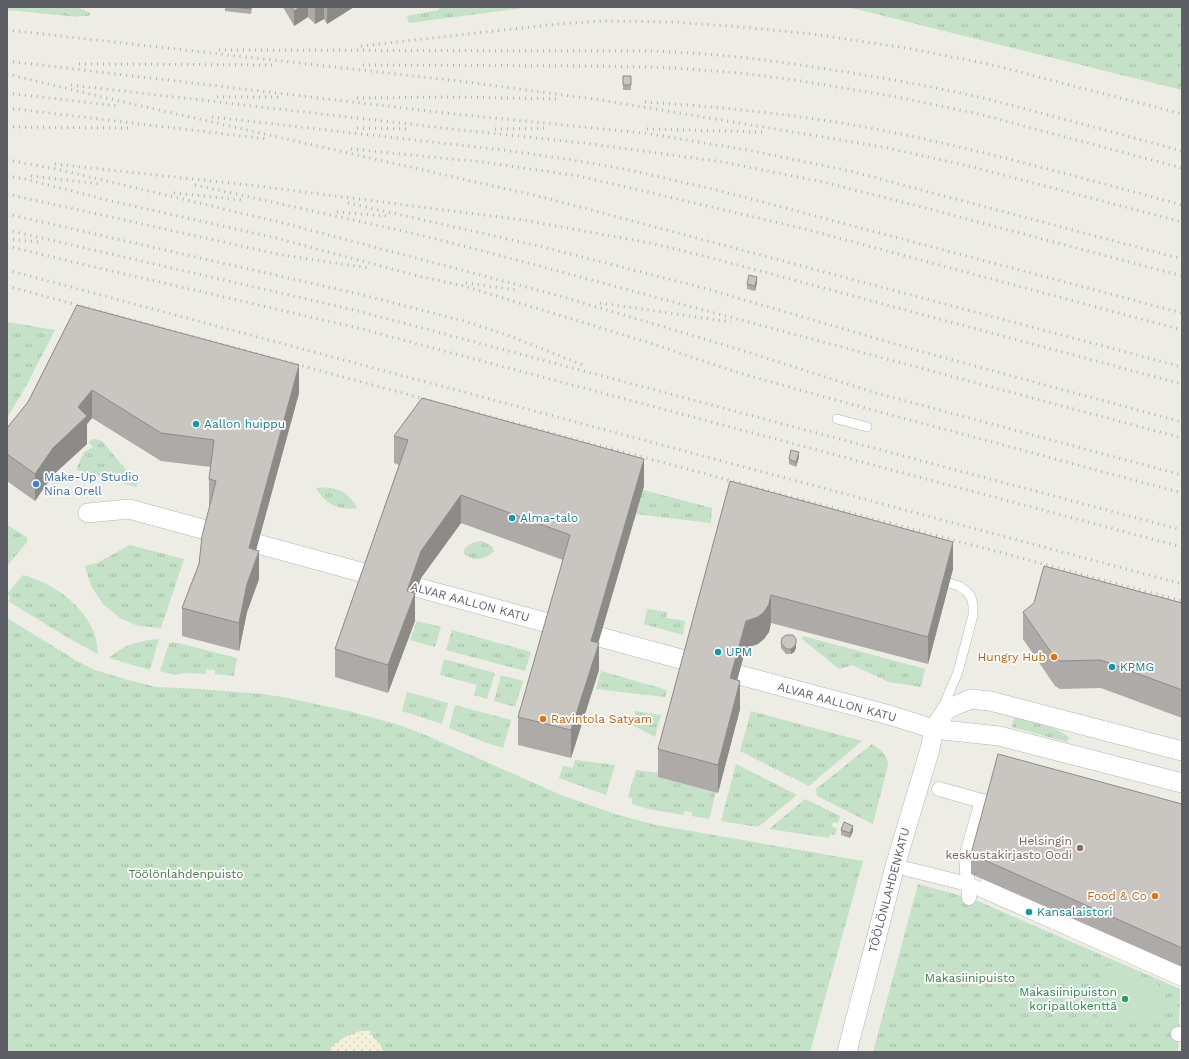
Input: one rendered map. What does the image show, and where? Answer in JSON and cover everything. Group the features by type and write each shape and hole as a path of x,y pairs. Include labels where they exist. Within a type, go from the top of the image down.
{"street":[{"name":"ALVAR AALLON KATU","path":"88,513 129,509 688,661"},
{"name":"ALVAR AALLON KATU","path":"739,675 934,729"},
{"name":"TÖÖLÖNLAHDENKATU","path":"847,1052 895,866 930,749 934,729 947,709 971,699 990,701 1182,751"},
{"path":"934,729 999,736 1182,783"},
{"path":"939,789 986,801 966,857 968,891"},
{"path":"907,869 968,891 1182,979"},
{"path":"1039,889 971,874 1182,967"}],"lane":[{"path":"837,419 867,427"},
{"path":"934,729 958,672 973,615 971,597 960,586 949,583"}],"green space":[{"path":"7,7 77,7 91,13 88,16 78,16 79,17 7,10"},
{"path":"439,7 530,7 409,23 407,16 439,10"},
{"path":"848,7 1182,7 1182,90"},
{"path":"7,322 55,330 25,388 7,418"},
{"path":"93,439 103,442 138,483 136,487 77,470 84,452 93,447 89,442"},
{"path":"316,488 329,488 340,491 349,497 357,508 350,509 333,505 320,494"},
{"path":"643,490 712,508 711,523 636,514"},
{"path":"7,525 27,537 27,542 7,566"},
{"path":"481,541 492,546 494,551 491,554 483,558 475,559 464,554 464,550 467,546"},
{"path":"130,545 184,559 161,628 138,626 120,618 103,604 91,586 85,566 97,563"},
{"path":"23,575 49,586 73,603 91,626 96,639 98,654 70,639 8,601 11,597 7,594"},
{"path":"647,609 667,612 666,618 685,621 683,635 644,624"},
{"name":"Töölönlahdenpuisto","path":"7,618 77,661 95,670 128,680 156,687 262,694 348,711 399,725 423,734 561,795 615,814 656,825 863,861 810,1052 7,1052"},
{"path":"417,621 441,627 435,647 410,640"},
{"path":"452,630 531,652 525,671 446,650"},
{"path":"803,636 925,669 921,687 889,682 852,665 839,669 802,639"},
{"path":"159,639 150,670 109,658 126,646"},
{"path":"174,642 237,658 234,676 215,674 215,670 206,669 206,674 184,673 174,675 160,671 169,643"},
{"path":"444,659 495,673 487,699 474,695 477,685 440,675"},
{"path":"601,671 667,690 665,697 596,689"},
{"path":"501,675 523,681 515,707 494,701"},
{"path":"407,692 448,703 442,724 402,711"},
{"path":"455,705 511,720 503,748 449,728"},
{"path":"635,711 661,715 655,737 634,726"},
{"path":"751,711 862,741 809,786 740,751"},
{"path":"1015,716 1049,725 1069,737 1067,742 1012,727"},
{"path":"872,744 881,750 888,761 873,824 817,796 816,789"},
{"path":"575,760 615,765 606,795 559,778 563,766 573,768"},
{"path":"736,764 797,795 758,827 721,821"},
{"path":"636,770 659,773 658,777 716,792 709,819 692,816 692,812 684,811 684,815 648,809 632,804 632,799 628,797"},
{"path":"805,799 840,816 838,823 833,822 832,827 837,828 835,835 830,834 829,838 769,829"},
{"name":"Makasiinipuisto","path":"918,884 973,899 1180,989 1178,1052 873,1052"},
{"path":"1112,965 1155,982 1162,989 1162,1003 1155,1017 1147,1021 1110,1020 1098,1017 1095,1014 1093,1006 1099,975 1103,969"}],"sand":[{"path":"360,1031 370,1031 373,1037 381,1045 383,1052 328,1052 342,1039"}],"building":[{"path":"233,7 251,7 251,9"},
{"path":"292,7 300,7 294,11"},
{"path":"623,76 631,76 631,85 623,85"},
{"path":"749,275 757,277 755,286 747,284"},
{"name":"Aallon huippu","path":"77,305 299,365 249,548 259,551 247,584 239,623 182,608 199,564 202,536 216,481 209,479 214,440 161,433 92,390 78,407 87,416 53,448 35,474 7,454 7,428 28,402"},
{"path":"422,398 644,459 591,641 599,643 571,730 518,717 570,535 461,495 421,551 407,591 415,593 388,665 335,649 408,440 394,436"},
{"path":"791,450 799,452 796,462 789,459"},
{"name":"UPM","path":"730,481 953,542 928,637 771,595 769,604 764,612 758,617 746,621 730,678 740,681 718,765 658,749"},
{"name":"KPMG","path":"1044,566 1182,603 1182,690 1101,660 1060,661 1055,658 1023,612 1034,603"},
{"path":"786,635 793,635 796,639 794,647 791,649 786,649 781,643 782,638"},
{"name":"Helsingin keskustakirjasto Oodi","path":"998,754 1182,804 1182,948 971,854"},
{"path":"844,822 853,826 850,833 841,830"}],"railway":[{"path":"361,46 557,24 603,21 674,22 741,27 812,34 906,48 989,64 1182,114"},
{"path":"7,30 459,81 601,100 883,147 969,166 1182,222"},
{"path":"219,50 650,51 726,56 827,69 901,81 950,91 1008,104 1182,151"},
{"path":"7,61 454,114 644,133 747,150 850,171 1182,259"},
{"path":"79,64 273,65"},
{"path":"363,65 604,66 675,68 739,73 795,80 897,97 979,114 1182,168"},
{"path":"7,74 546,198 1182,367"},
{"path":"71,85 584,143 723,162 823,182 1182,276"},
{"path":"7,93 118,106"},
{"path":"217,97 279,97"},
{"path":"357,98 457,97 557,99"},
{"path":"645,102 768,113 861,126 1001,157 1182,205"},
{"path":"7,108 267,139"},
{"path":"212,117 503,150 629,170 717,190 1182,313"},
{"path":"7,127 131,128"},
{"path":"357,128 407,129"},
{"path":"495,129 549,128"},
{"path":"647,129 763,132"},
{"path":"351,149 482,162 579,176 801,228 1182,330"},
{"path":"7,160 56,169 279,222 560,296 741,350 876,393 1182,475"},
{"path":"55,164 257,186 523,220 650,243 704,256 1182,384"},
{"path":"7,176 276,238 418,276 464,286 650,343 736,372 1182,493"},
{"path":"31,176 99,184"},
{"path":"195,185 412,233 483,251 1182,438"},
{"path":"174,193 242,200"},
{"path":"7,194 282,255 369,268"},
{"path":"348,203 543,247 700,287 916,350 1182,422"},
{"path":"337,212 387,216"},
{"path":"7,214 363,295 464,321 507,335 583,365"},
{"path":"7,230 358,311 1182,530"},
{"path":"7,239 40,242"},
{"path":"7,246 354,327 1182,547"},
{"path":"7,270 1182,584"},
{"path":"466,283 517,290"},
{"path":"7,286 432,401"},
{"path":"600,303 731,322"},
{"path":"455,407 1182,601"}],"place":[{"name":"Aallon huippu","path":"196,424"},
{"name":"Make-Up Studio Nina Orell","path":"36,484"},
{"name":"Alma-talo","path":"512,518"},
{"name":"UPM","path":"718,652"},
{"name":"Hungry Hub","path":"1054,657"},
{"name":"KPMG","path":"1112,667"},
{"name":"Ravintola Satyam","path":"543,719"},
{"name":"Helsingin keskustakirjasto Oodi","path":"1080,848"},
{"name":"Food & Co","path":"1155,896"},
{"name":"Kansalaistori","path":"1029,912"},
{"name":"Makasiinipuiston koripallokenttä","path":"1125,999"}]}
